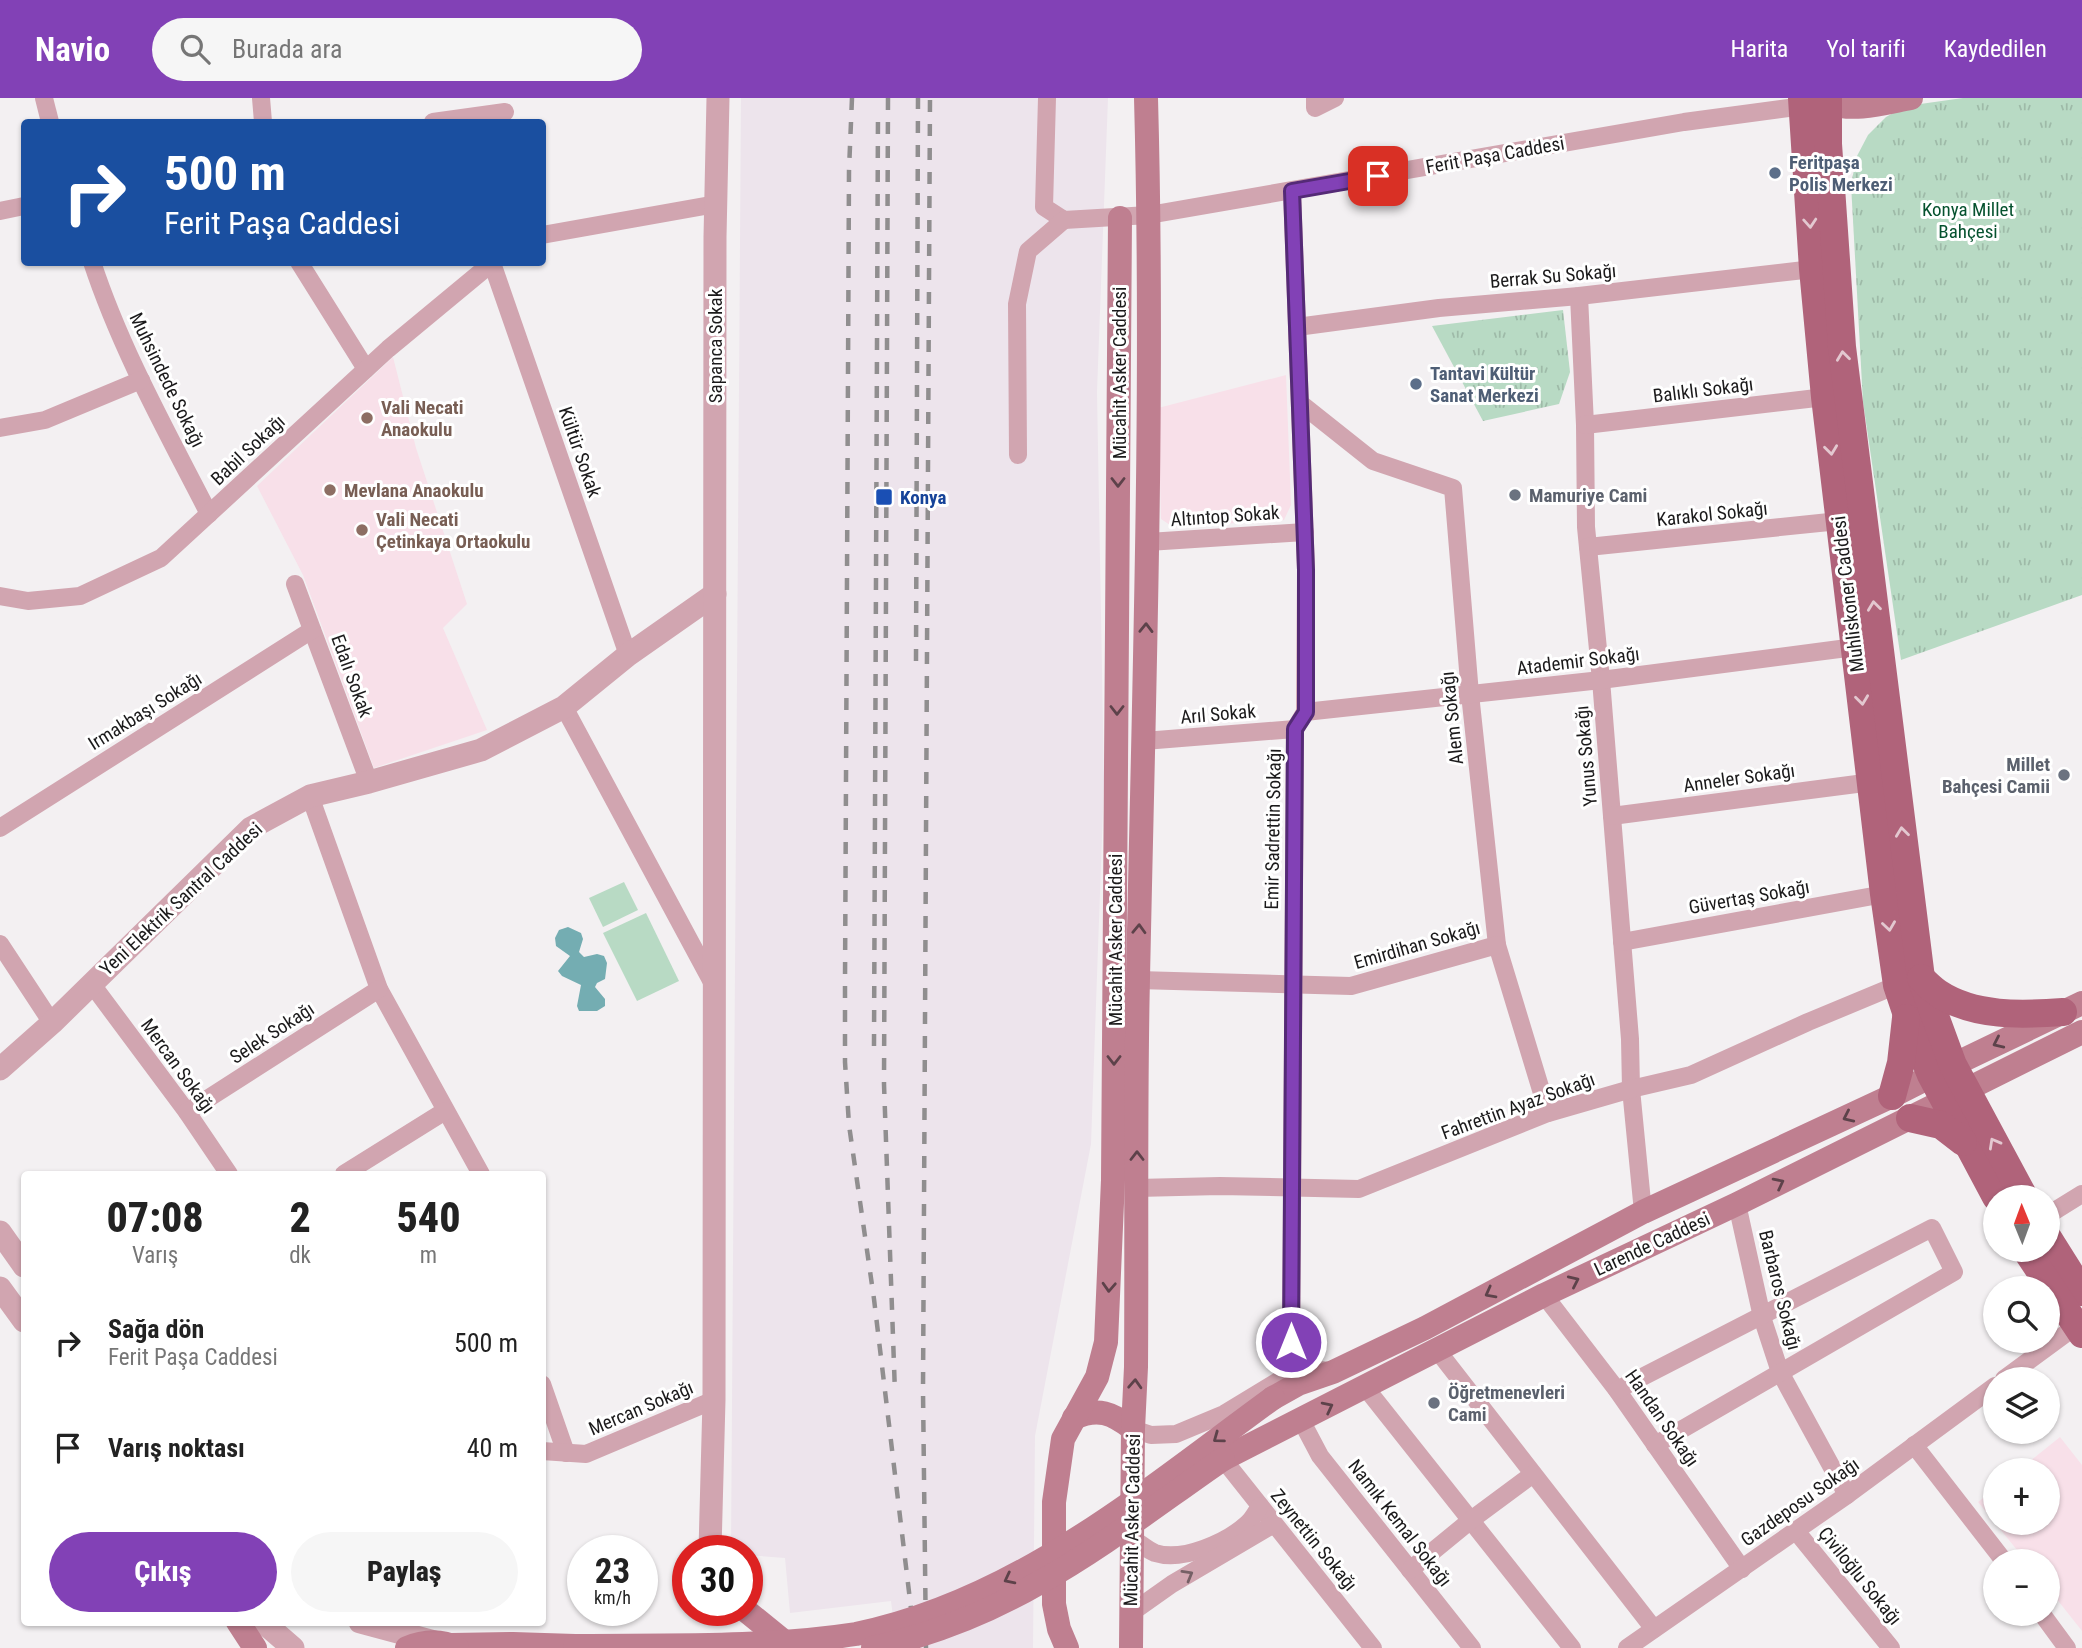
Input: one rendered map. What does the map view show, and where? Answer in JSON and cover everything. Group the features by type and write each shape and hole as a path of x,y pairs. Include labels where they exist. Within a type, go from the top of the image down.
{"main road":[{"name":"Mücahit Asker Caddesi","path":"1131,1648 1138,980 1148,542 1149,215 1146,98"},
{"name":"Ferit Paşa Caddesi","path":"1819,101 1842,108 1911,98"},
{"name":"Muhliskoner Caddesi","path":"1819,101 1813,269 1839,521 1884,894 1909,981 1942,1070"},
{"name":"Muhliskoner Caddesi","path":"1819,101 1828,144 1842,347 1909,981 1907,1015 1942,1070"},
{"name":"Mücahit Asker Caddesi","path":"1068,1648 1059,1629 1054,1604 1054,1502 1063,1439 1097,1377 1106,1342 1114,1180 1120,218"},
{"path":"1909,981 1982,1011 2076,1016"},
{"path":"1892,1096 1901,1063 1907,1015"},
{"name":"Larende Caddesi","path":"407,1648 424,1642 448,1645 761,1645 855,1634 929,1613 991,1588 1038,1563 1113,1514 1273,1398 1294,1376 1333,1372 1425,1328 1643,1212 1942,1070 2076,1016"},
{"name":"Larende Caddesi","path":"873,1648 961,1620 1035,1585 1078,1559 1223,1459 1544,1295 1737,1204 1910,1118 1954,1095 2076,1016"},
{"path":"1942,1070 1954,1095 2016,1185"},
{"path":"1954,1095 1969,1147 1990,1185"},
{"path":"1910,1118 1941,1125 1969,1147"},
{"path":"2060,1257 2082,1292"},
{"path":"2034,1262 2079,1330"},
{"path":"1074,1418 1088,1411 1105,1413 1133,1429"},
{"path":"1116,1648 1124,1637 1130,1613"},
{"path":"763,1625 792,1648"},
{"path":"241,1626 255,1648"}],"street":[{"path":"44,98 49,119"},
{"path":"261,98 262,119"},
{"name":"Sapanca Sokak","path":"710,1535 718,98"},
{"path":"1018,455 1017,304 1028,251 1064,220 1044,207 1047,98"},
{"path":"1315,103 1335,98"},
{"name":"Ferit Paşa Caddesi","path":"1064,220 1149,215 1819,101"},
{"path":"453,119 505,111"},
{"path":"1292,191 1305,531 1306,712"},
{"path":"546,234 716,204"},
{"path":"0,211 21,207"},
{"name":"Muhsindede Sokağı","path":"93,266 102,294 141,380 209,514"},
{"path":"302,266 366,369"},
{"name":"Babil Sokağı","path":"0,596 28,601 80,596 161,558 366,369 488,266"},
{"name":"Kültür Sokak","path":"493,266 628,654"},
{"name":"Berrak Su Sokağı","path":"1297,327 1439,308 1579,296 1813,269"},
{"name":"Yunus Sokağı","path":"1579,296 1588,547 1643,1212"},
{"path":"0,428 45,420 141,380"},
{"name":"Balıklı Sokağı","path":"1585,425 1825,397"},
{"name":"Alem Sokağı","path":"1300,403 1373,461 1453,488 1470,694 1497,945 1548,1113"},
{"name":"Karakol Sokağı","path":"1588,547 1839,521"},
{"name":"Altıntop Sokak","path":"1148,542 1305,531"},
{"name":"Edalı Sokak","path":"295,584 369,782"},
{"name":"Yeni Elektrik Santral Caddesi","path":"0,1069 51,1023 251,828 310,796 481,750 564,707 628,654 715,594"},
{"name":"Irmakbaşı Sokağı","path":"0,828 312,630"},
{"name":"Atademir Sokağı","path":"1306,712 1601,680 1855,647"},
{"path":"564,707 715,988"},
{"name":"Emir Sadrettin Sokağı","path":"1294,1376 1292,1189 1295,729 1306,712"},
{"name":"Arıl Sokak","path":"1144,741 1295,729"},
{"name":"Anneler Sokağı","path":"1612,816 1872,782"},
{"path":"310,796 379,989 479,1171"},
{"name":"Güvertaş Sokağı","path":"1622,942 1884,894"},
{"path":"0,944 51,1023"},
{"name":"Emirdihan Sokağı","path":"1138,980 1351,986 1497,945"},
{"name":"Fahrettin Ayaz Sokağı","path":"1137,1188 1220,1186 1359,1189 1548,1113 1690,1075 1808,1022 1909,981"},
{"name":"Mercan Sokağı","path":"91,983 187,1112 221,1171"},
{"name":"Selek Sokağı","path":"187,1112 379,989"},
{"path":"349,1171 445,1111"},
{"path":"2060,1208 2082,1194"},
{"name":"Barbaros Sokağı","path":"1737,1204 1762,1317 1780,1373 1847,1495"},
{"path":"1617,1390 1933,1228 1954,1272 1656,1446"},
{"path":"0,1232 21,1262"},
{"path":"0,1288 21,1317"},
{"name":"Handan Sokağı","path":"1544,1295 1617,1390 1742,1569"},
{"path":"2022,1367 2079,1330"},
{"path":"1437,1350 1654,1629"},
{"path":"1133,1429 1151,1435 1176,1434 1224,1414 1283,1378 1294,1376"},
{"path":"1365,1387 1572,1648"},
{"name":"Gazdeposu Sokağı","path":"1627,1648 1847,1495 1983,1395"},
{"path":"546,1396 566,1453"},
{"name":"Mercan Sokağı","path":"546,1451 586,1454 713,1400"},
{"name":"Namık Kemal Sokağı","path":"1301,1420 1320,1456 1472,1648"},
{"path":"1914,1445 1995,1549"},
{"name":"Zeynettin Sokağı","path":"1223,1459 1373,1648"},
{"path":"1410,1570 1533,1474"},
{"path":"1132,1538 1156,1553 1203,1551 1234,1535 1250,1522 1260,1506"},
{"path":"1130,1613 1172,1584 1275,1524"},
{"name":"Çiviloğlu Sokağı","path":"1796,1531 1882,1645"},
{"path":"267,1626 293,1648"},
{"path":"375,1626 448,1645"},
{"path":"2051,1626 2067,1648"}],"shaded area":[{"path":"741,98 1108,98 1097,392 1104,781 1091,1144 1035,1436 1033,1648 897,1648 891,1601 790,1613 785,1558 763,1556 763,1535 731,1535"},
{"name":"Vali Necati Çetinkaya Ortaokulu","path":"393,357 416,448 467,604 443,628 487,730 374,768 303,575 257,486"},
{"path":"1286,375 1291,505 1284,520 1173,527 1161,519 1158,408"},
{"path":"2060,1437 2082,1465 2082,1631 2060,1603 2060,1549 2016,1549 2005,1535 2060,1535 2060,1458 2034,1458 2051,1444 2060,1444"}],"green space":[{"name":"Konya Millet Bahçesi","path":"1963,98 2082,98 2082,595 1901,660 1863,402 1851,184 1857,156 1868,135 1886,117 1906,106"},
{"path":"1563,310 1570,372 1559,404 1483,421 1432,326"},
{"path":"624,882 638,910 603,927 589,898"},
{"path":"646,913 679,981 637,1001 603,933"}],"water":[{"path":"568,927 581,933 583,939 579,952 584,957 597,954 604,956 607,963 605,979 595,987 605,999 605,1006 597,1011 579,1011 577,1006 581,985 562,976 558,971 570,956 556,946 555,938 559,930"}],"railway":[{"path":"852,98 849,170 845,1062 849,1125 874,1299 915,1642"},
{"path":"888,98 884,1084 895,1393"},
{"path":"916,661 918,98"},
{"path":"926,1648 923,1391 930,98"},
{"path":"874,1046 878,112"}],"place":[{"name":"Feritpaşa Polis Merkezi","path":"1775,173"},
{"name":"Tantavi Kültür Sanat Merkezi","path":"1416,384"},
{"name":"Vali Necati Anaokulu","path":"367,418"},
{"name":"Mevlana Anaokulu","path":"330,490"},
{"name":"Mamuriye Cami","path":"1515,495"},
{"name":"Konya","path":"884,497"},
{"name":"Vali Necati Çetinkaya Ortaokulu","path":"362,530"},
{"name":"Millet Bahçesi Camii","path":"2064,775"},
{"name":"Öğretmenevleri Cami","path":"1434,1403"}],"route":[{"path":"1291,1342 1295,729 1306,712 1306,570 1292,191 1378,176"}]}
